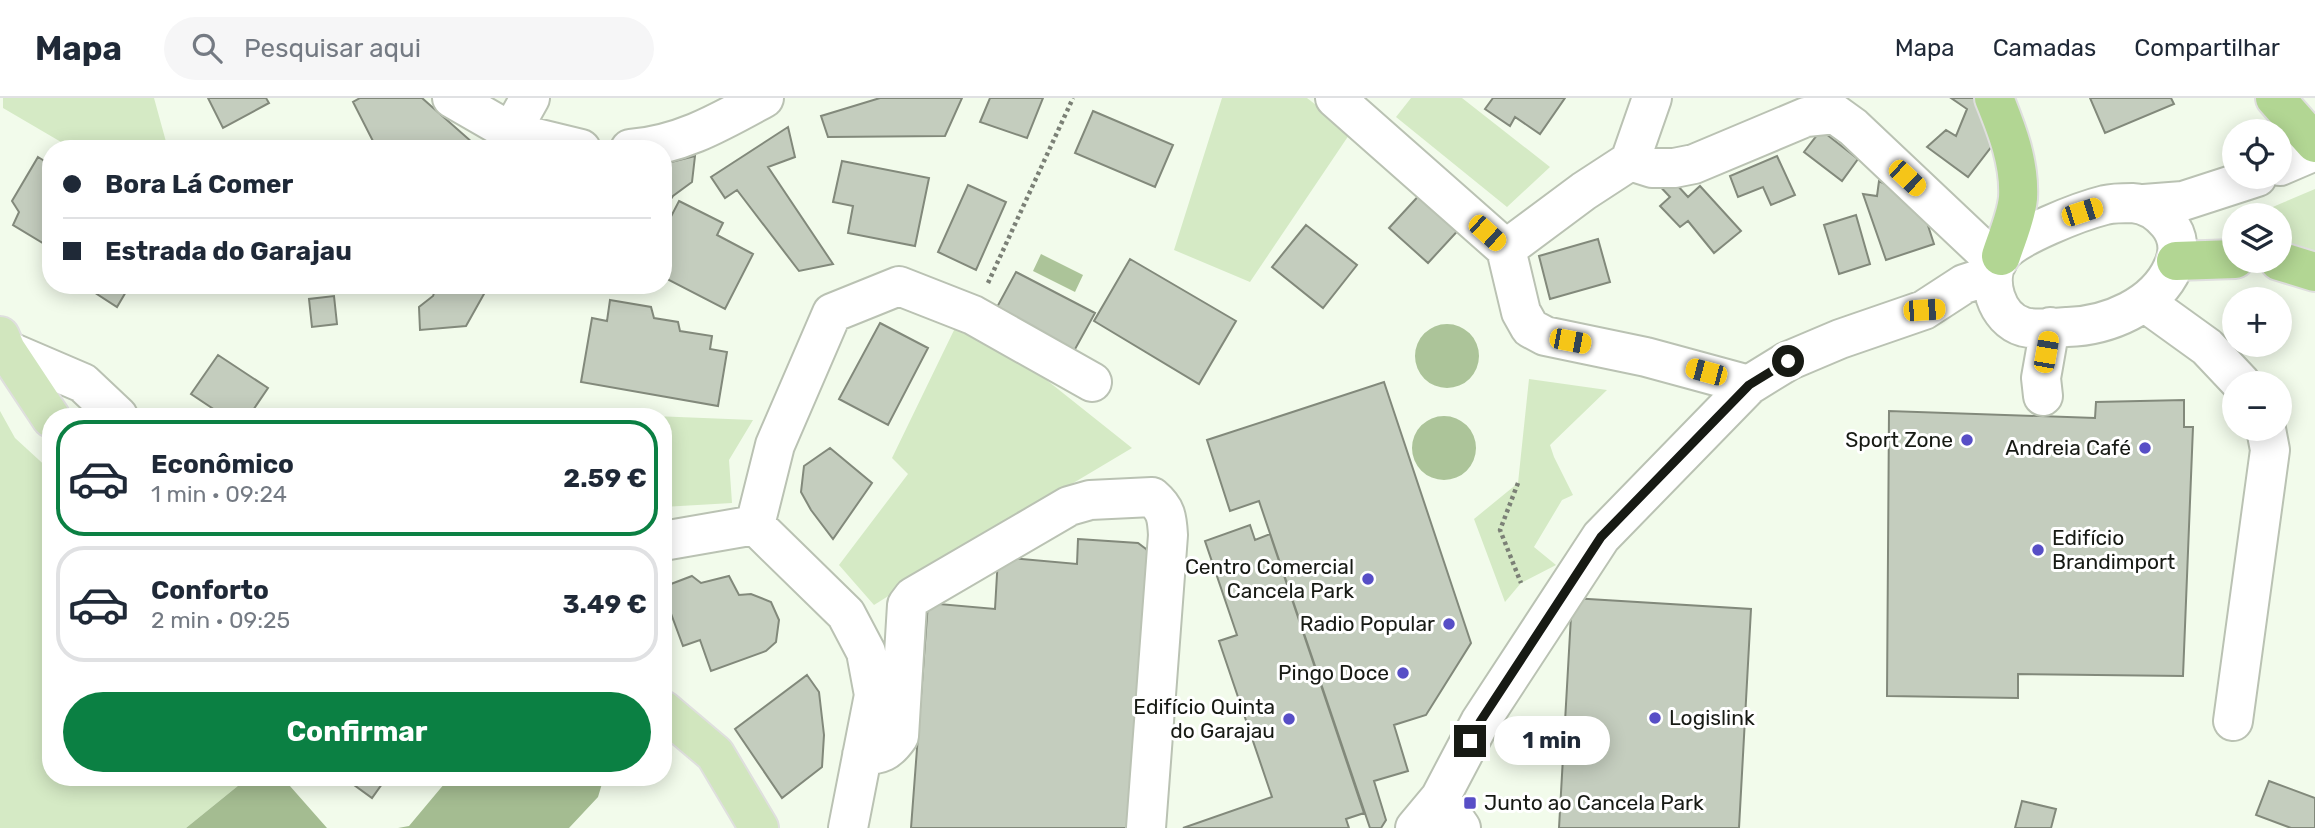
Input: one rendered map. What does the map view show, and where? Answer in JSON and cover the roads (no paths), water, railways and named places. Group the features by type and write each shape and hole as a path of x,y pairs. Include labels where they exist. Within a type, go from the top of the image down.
{"highway":[{"path":"1994,98 2013,148 2018,198 2014,220 1997,265"},
{"path":"2275,98 2315,144"},
{"path":"2175,258 2222,259"},
{"path":"2292,265 2315,272"}],"main road":[{"path":"3,343 45,408"},
{"path":"672,718 715,754 759,828"}],"street":[{"path":"452,98 511,132 544,140"},
{"path":"511,132 530,98"},
{"path":"672,140 698,133 764,98"},
{"path":"1335,98 1506,249 1521,312 1530,328 1545,336 1646,357 1749,385"},
{"path":"1506,249 1584,191 1630,161 1652,98"},
{"path":"1630,161 1652,168 1674,169 1694,164 1807,117 1835,114 1853,127 1997,265 1996,298 2004,315"},
{"path":"2292,161 2315,151"},
{"path":"1415,828 1450,813 1480,722 1601,537 1749,385 1788,361 1840,339 1924,310 1997,265 2022,240 2082,212 2107,205 2183,201 2222,188"},
{"path":"1924,310 1956,308 2004,315 2024,327 2070,328 2121,316 2146,303 2167,281 2175,258 2246,189"},
{"path":"2144,204 2160,214 2171,227 2175,258 2207,347"},
{"path":"755,525 775,445 832,313 900,286 973,315 1092,382"},
{"path":"2146,303 2207,347 2230,371"},
{"path":"2043,396 2041,378 2050,327"},
{"path":"3,343 83,383 110,408"},
{"path":"2233,721 2270,450 2268,441"},
{"path":"862,755 886,752 899,736 907,605 914,597 1069,506 1090,499 1152,497 1163,507 1167,516 1168,535 1146,828"},
{"path":"672,539 755,525"},
{"path":"755,525 846,614 866,652 874,695 848,828"}],"place":[{"name":"Sport Zone","path":"1967,440"},
{"name":"Andreia Café","path":"2145,448"},
{"name":"Edifício Brandimport","path":"2038,550"},
{"name":"Centro Comercial Cancela Park","path":"1368,579"},
{"name":"Radio Popular","path":"1449,624"},
{"name":"Pingo Doce","path":"1403,673"},
{"name":"Logislink","path":"1655,718"},
{"name":"Edifício Quinta do Garajau","path":"1289,719"},
{"name":"Junto ao Cancela Park","path":"1470,803"}]}
